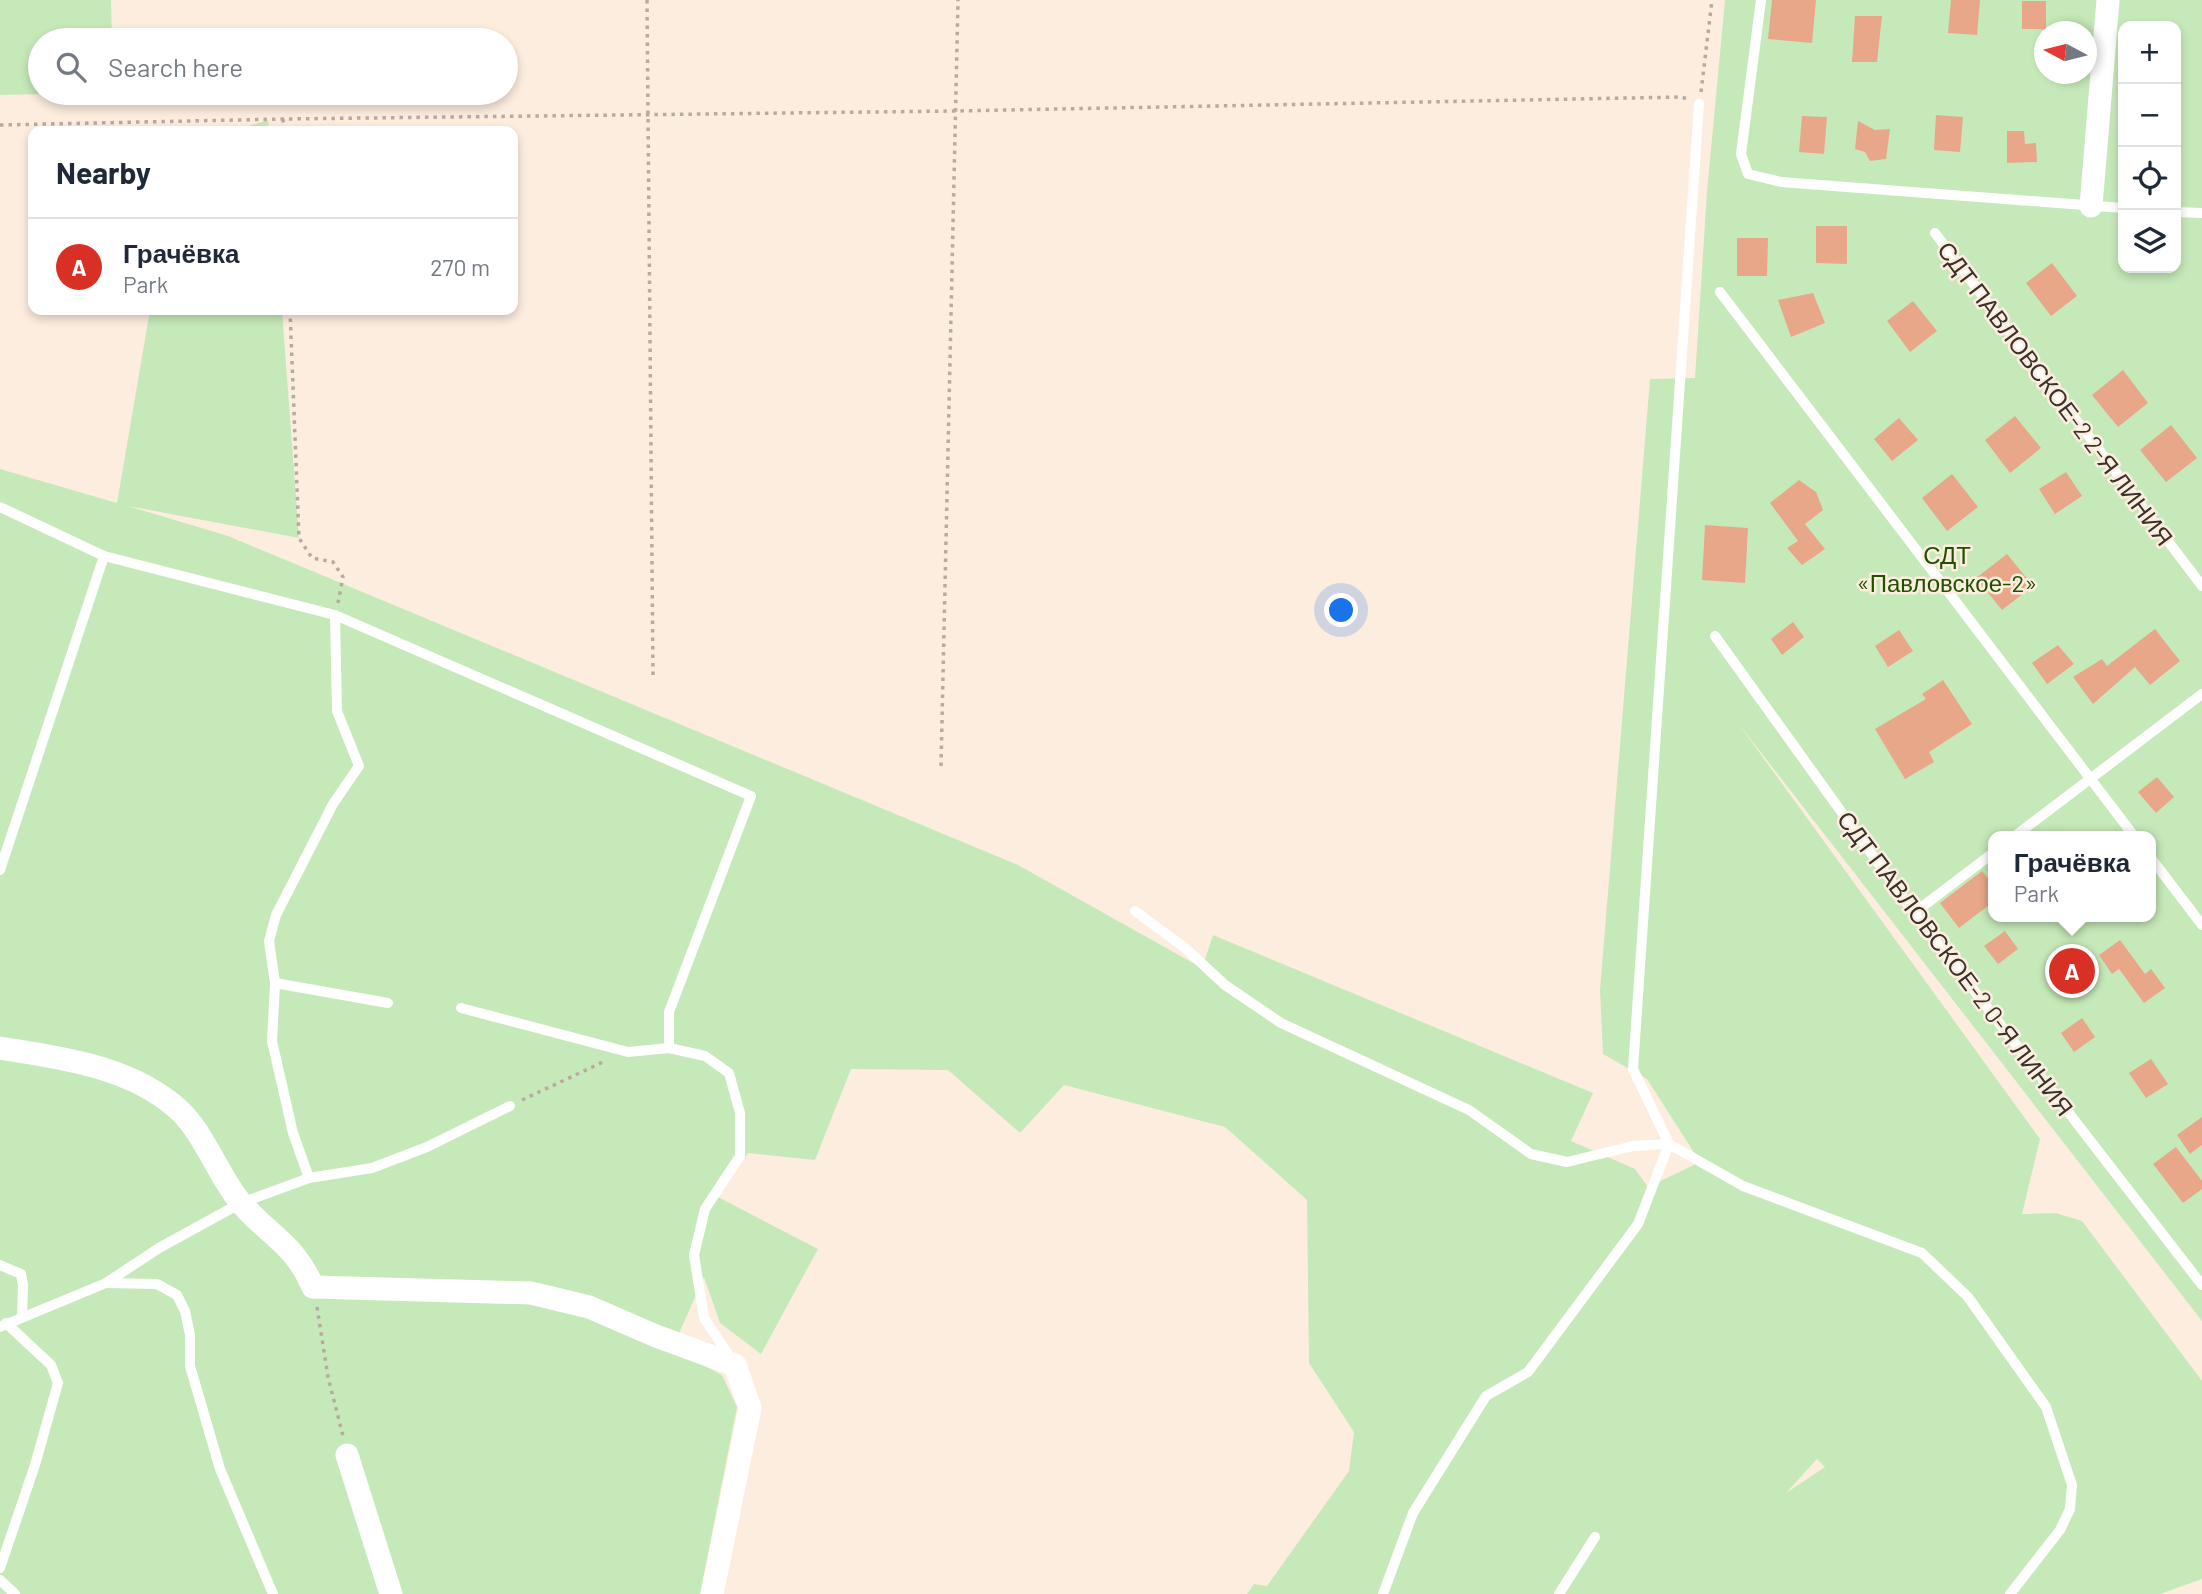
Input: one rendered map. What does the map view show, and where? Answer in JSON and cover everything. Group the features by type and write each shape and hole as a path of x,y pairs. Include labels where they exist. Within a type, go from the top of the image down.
{"street":[{"path":"2091,206 2108,0"},
{"path":"0,1048 68,1059 136,1080 180,1110 241,1203 290,1249 304,1267 313,1287 531,1293 589,1307 656,1336 735,1365 750,1408 712,1594"},
{"path":"347,1455 391,1594"}],"lane":[{"path":"1761,0 1741,155 1748,174 1781,182 2118,208"},
{"path":"1383,1594 1413,1513 1478,1408 1486,1396 1528,1372 1638,1224 1669,1144 1633,1069 1699,104"},
{"path":"2181,212 2202,213"},
{"name":"СДТ ПАВЛОВСКОЕ-2 2-Я ЛИНИЯ","path":"1936,233 2202,586"},
{"path":"1720,292 2130,831"},
{"path":"0,507 104,556 335,615 751,796 669,1012 669,1048"},
{"path":"0,870 104,556"},
{"path":"309,1178 293,1133 272,1041 275,983 269,941 276,915 333,804 359,766 337,711 335,615"},
{"name":"СДТ ПАВЛОВСКОЕ-2 0-Я ЛИНИЯ","path":"1715,636 1914,913 2202,1285"},
{"path":"2022,831 2202,694"},
{"path":"1914,913 1988,857"},
{"path":"2156,865 2202,925"},
{"path":"1135,911 1185,948 1225,985 1281,1023 1469,1110 1531,1154 1567,1162 1633,1146 1669,1144 1744,1186 1922,1253 1968,1297 2046,1407 2072,1485 2070,1509 2060,1530 2010,1594"},
{"path":"275,983 388,1003"},
{"path":"461,1008 628,1052 669,1048 705,1056 729,1073 740,1113 740,1156 705,1209 694,1255 704,1318 735,1365"},
{"path":"0,1568 35,1465 58,1383 51,1365 3,1325 106,1283 159,1248 241,1203 309,1178 372,1168 427,1147 510,1106"},
{"path":"0,1265 21,1274 22,1317"},
{"path":"106,1283 157,1284 177,1295 185,1311 190,1335 190,1366 220,1469 273,1594"},
{"path":"1559,1594 1595,1537"},
{"path":"0,1580 15,1594"}],"path":[{"path":"646,0 653,676"},
{"path":"941,766 958,0"},
{"path":"0,125 1681,97 1699,104 1712,0"},
{"path":"283,119 284,126"},
{"path":"290,315 299,538 312,558 334,562 343,578 335,615"},
{"path":"510,1106 628,1052"},
{"path":"313,1287 328,1377 347,1455"}],"green space":[{"path":"0,0 111,0 112,28 28,28 28,94 0,95"},
{"name":"СДТ «Павловское-2»","path":"1725,0 2202,0 2202,1321 1738,723 2040,1139 2022,1214 2056,1213 2082,1221 2202,1381 2202,1579 2160,1594 1247,1594 1254,1584 1267,1586 1349,1471 1354,1432 1309,1363 1307,1200 1225,1127 1064,1085 1020,1133 948,1070 851,1069 815,1160 748,1153 718,1197 818,1249 761,1354 720,1323 704,1277 672,1349 722,1375 737,1407 700,1594 0,1594 0,469 117,503 149,315 282,315 299,538 128,506 228,536 1018,865 1202,968 1213,935 1593,1093 1571,1141 1635,1169 1648,1187 1700,1162 1647,1079 1603,1054 1600,990 1650,379 1695,378 1707,192","holes":["1817,1459 1825,1467 1786,1493"]},
{"path":"268,120 269,126 249,126"}],"building":[{"path":"1772,0 1816,0 1812,43 1768,39"},
{"path":"1951,0 1980,0 1977,35 1948,33"},
{"path":"2022,1 2046,1 2046,21 2034,21 2034,29 2022,29"},
{"path":"1855,16 1882,16 1877,62 1852,62"},
{"path":"1936,115 1963,117 1960,152 1934,150"},
{"path":"1802,116 1827,117 1824,154 1799,152"},
{"path":"1858,121 1875,130 1890,129 1886,159 1870,161 1865,152 1855,149"},
{"path":"2007,131 2024,131 2025,144 2036,143 2037,162 2007,163"},
{"path":"1816,226 1847,226 1847,264 1816,263"},
{"path":"1737,238 1768,238 1767,276 1737,276"},
{"path":"2052,263 2077,296 2051,316 2026,283"},
{"path":"1813,293 1825,323 1791,337 1778,300"},
{"path":"1913,301 1937,331 1910,352 1887,321"},
{"path":"2123,370 2148,403 2118,427 2092,395"},
{"path":"2015,416 2041,448 2010,473 1985,440"},
{"path":"1899,418 1918,440 1892,461 1874,439"},
{"path":"2171,425 2197,458 2166,482 2140,450"},
{"path":"2066,472 2082,496 2055,514 2039,489"},
{"path":"1952,474 1978,507 1947,531 1922,498"},
{"path":"1799,480 1816,492 1823,510 1805,524 1825,549 1802,565 1787,548 1798,541 1770,503"},
{"path":"1705,525 1748,528 1745,583 1702,580"},
{"path":"2007,554 2033,586 2002,610 1976,578"},
{"path":"1793,622 1804,637 1782,655 1771,639"},
{"path":"2155,629 2180,661 2150,685 2135,667 2093,704 2073,677 2102,659 2107,666"},
{"path":"1899,630 1913,651 1888,667 1875,646"},
{"path":"2058,645 2074,664 2047,684 2032,663"},
{"path":"1943,680 1972,724 1929,752 1934,762 1905,779 1875,729 1926,699 1922,694"},
{"path":"2157,777 2174,797 2156,813 2138,792"},
{"path":"1982,871 1988,879 1988,906 1959,928 1940,903"},
{"path":"2005,931 2018,949 1998,964 1984,946"},
{"path":"2120,940 2145,974 2151,969 2165,988 2144,1003 2119,969 2112,974 2099,955"},
{"path":"2082,1018 2095,1037 2074,1052 2061,1033"},
{"path":"2151,1059 2168,1084 2146,1098 2129,1073"},
{"path":"2202,1117 2202,1145 2190,1154 2177,1135"},
{"path":"2176,1147 2202,1181 2202,1189 2183,1203 2153,1164"}],"place":[{"name":"Грачёвка","path":"2072,971"}]}
